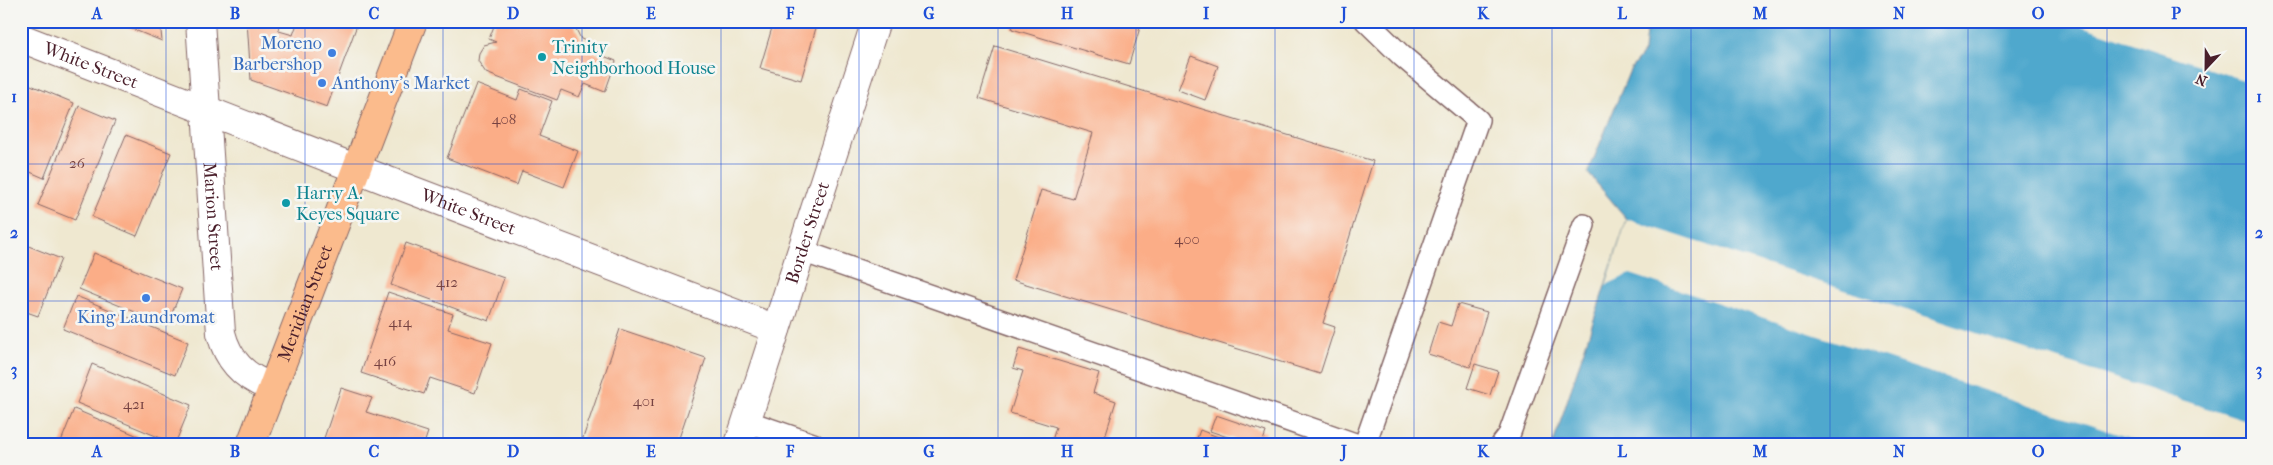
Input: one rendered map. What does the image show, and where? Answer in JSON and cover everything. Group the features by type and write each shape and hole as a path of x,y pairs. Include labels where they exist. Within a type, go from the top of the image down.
{"main road":[{"name":"Meridian Street","path":"251,444 412,21"}],"street":[{"name":"Marion Street","path":"200,21 208,111 221,333 224,345 234,364 257,382 272,387"},
{"name":"Border Street","path":"742,432 876,21"},
{"name":"White Street","path":"21,38 355,169 776,329"}],"lane":[{"path":"1365,444 1478,120 1402,56 1366,21"},
{"path":"1502,444 1509,435 1584,225"},
{"path":"802,251 1355,444"},
{"path":"742,432 813,444"}],"water":[{"path":"1647,21 2252,21 2252,444 1553,444 1627,219 1588,173 1630,70 1644,52"}],"pier":[{"path":"2067,21 2252,21 2252,83"},
{"path":"1627,219 2252,423 2249,444 2148,444 1630,274 1606,285"}],"building":[{"path":"112,21 160,21 162,41"},
{"path":"247,21 278,21 279,31 293,35 298,21 347,21 357,25 327,107 251,80"},
{"name":"Trinity Neighborhood House","path":"496,21 567,21 575,27 581,39 593,44 591,51 616,61 605,92 585,84 579,97 561,90 557,100 486,73 478,61 479,53 484,45 496,42 489,39"},
{"path":"774,21 818,21 801,80 760,68"},
{"path":"1014,21 1142,21 1129,64 1012,29"},
{"path":"995,46 1373,161 1323,323 1335,327 1320,374 1013,280 1041,190 1073,199 1093,133 979,98"},
{"path":"1191,56 1218,66 1205,100 1178,90"},
{"path":"21,81 74,103 44,178 21,168"},
{"path":"476,84 517,100 521,89 552,101 539,136 578,151 564,187 522,171 517,185 447,158"},
{"path":"79,106 115,121 75,220 38,205"},
{"path":"126,135 171,153 137,236 92,217"},
{"path":"21,243 61,259 38,316 21,310"},
{"path":"406,243 504,278 489,321 391,285"},
{"path":"94,253 182,289 167,325 79,289"},
{"path":"388,292 453,314 448,329 492,343 475,393 430,378 424,394 361,373"},
{"path":"76,296 188,342 175,375 63,329"},
{"path":"1458,304 1487,312 1470,367 1428,354 1438,322 1451,326"},
{"path":"620,329 706,358 677,444 581,444"},
{"path":"1019,349 1099,373 1093,393 1116,401 1103,443 1093,439 1092,444 1051,444 1056,427 1010,413 1023,371 1013,368"},
{"path":"92,364 191,405 175,444 77,403"},
{"path":"1475,364 1498,371 1490,395 1467,388"},
{"path":"341,388 372,398 366,412 428,432 424,444 322,444"},
{"path":"74,409 157,444 60,444"},
{"path":"1216,415 1266,432 1262,444 1248,444 1210,431"},
{"path":"1200,430 1236,444 1195,444"}],"place":[{"name":"Moreno Barbershop","path":"332,53"},
{"name":"Trinity Neighborhood House","path":"542,57"},
{"name":"Anthony's Market","path":"322,83"},
{"name":"Harry A. Keyes Square","path":"286,203"},
{"name":"King Laundromat","path":"146,298"}]}
